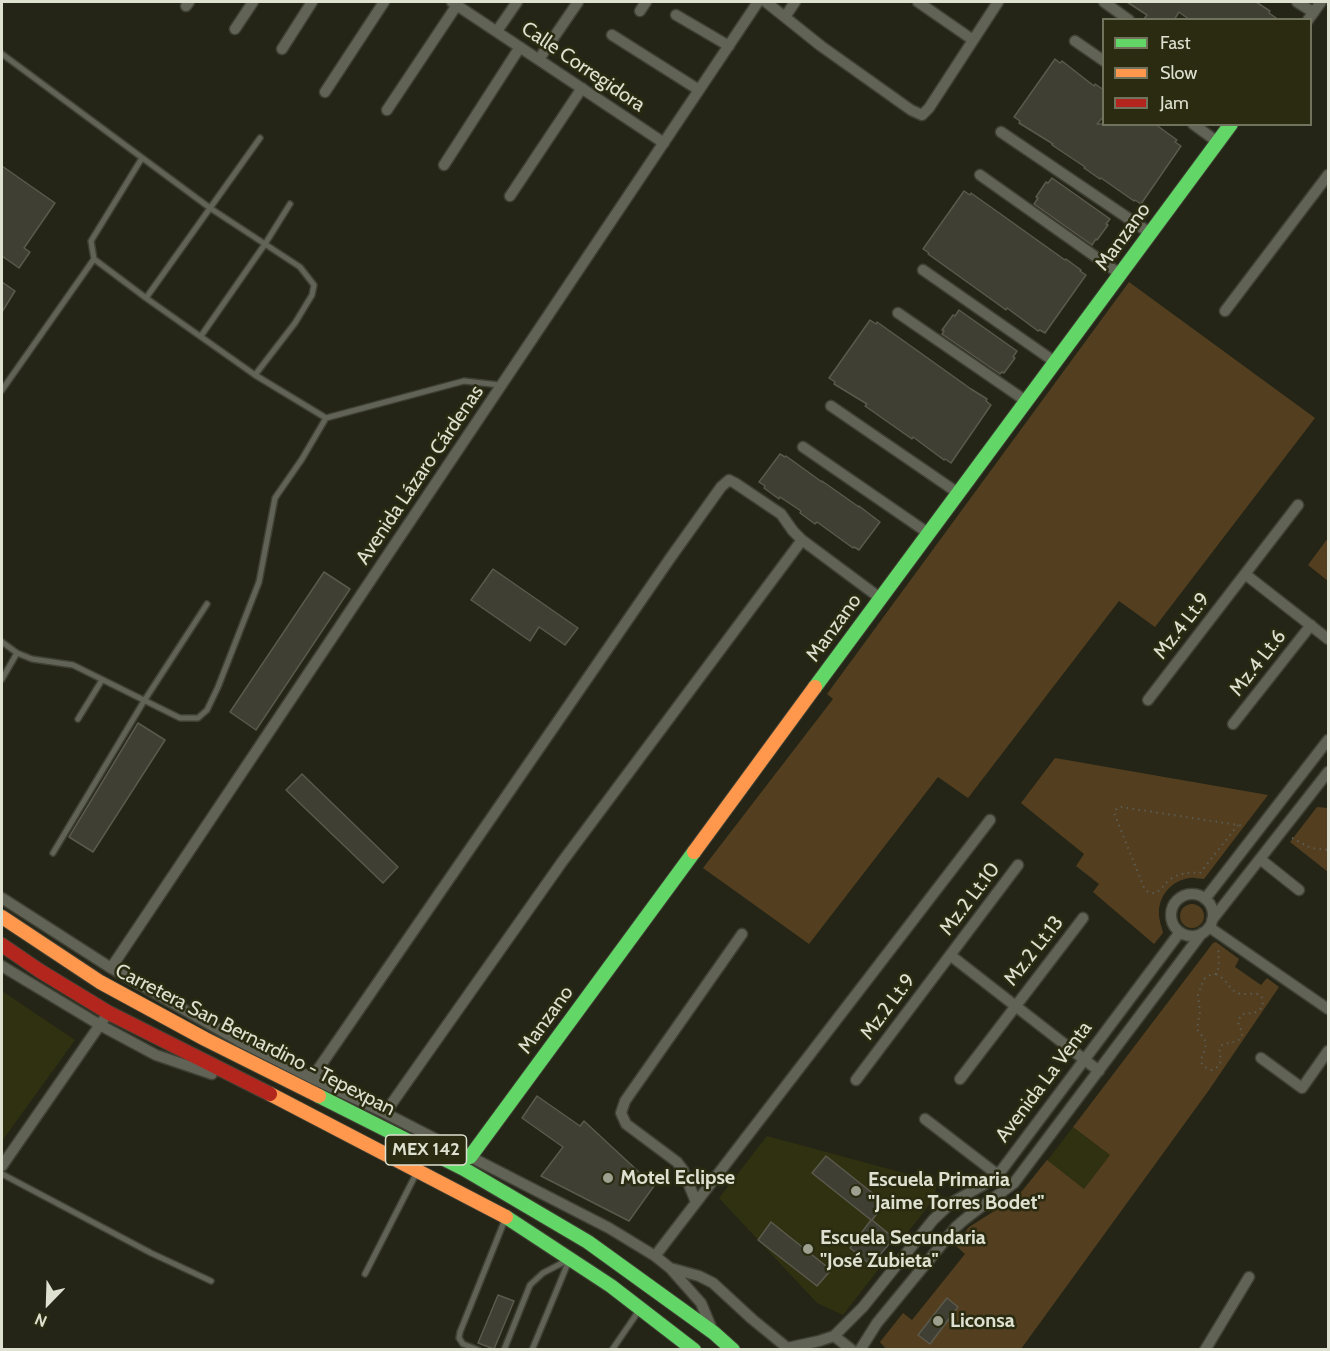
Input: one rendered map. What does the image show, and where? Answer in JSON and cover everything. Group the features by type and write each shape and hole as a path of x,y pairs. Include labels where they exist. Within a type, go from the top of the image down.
{"main road":[{"name":"Manzano","path":"470,1157 880,598 1231,126"},
{"name":"Carretera San Bernardino - Tepexpan","path":"2,917 100,982 194,1034 464,1169 588,1242 714,1333 733,1350"},
{"name":"Carretera San Bernardino - Tepexpan","path":"2,945 109,1013 505,1217 611,1286 694,1350"}],"street":[{"path":"235,29 253,2"},
{"path":"282,49 312,2"},
{"path":"325,92 384,2"},
{"path":"497,31 517,2"},
{"path":"539,59 578,2"},
{"name":"Avenida Lázaro Cárdenas","path":"111,968 758,2"},
{"path":"766,2 830,53 911,110 922,115 929,108 998,2"},
{"path":"785,17 795,2"},
{"path":"918,2 973,40"},
{"path":"1104,2 1126,18"},
{"path":"1297,2 1310,16 1321,2"},
{"path":"387,110 455,3"},
{"name":"Calle Corregidora","path":"455,3 664,143"},
{"path":"676,15 729,46"},
{"path":"612,35 699,90"},
{"path":"1075,41 1102,60"},
{"path":"444,165 520,47"},
{"path":"510,196 582,88"},
{"path":"1196,126 1218,143"},
{"path":"1001,132 1150,233"},
{"path":"980,175 1120,274"},
{"path":"1225,311 1329,175"},
{"path":"923,270 1055,362"},
{"path":"898,313 1026,401"},
{"path":"831,406 958,493"},
{"path":"803,447 928,533"},
{"path":"312,1078 671,557 721,487 729,480 781,514 802,540 880,598"},
{"name":"Mz.4 Lt.9","path":"1148,700 1298,505"},
{"path":"385,1113 562,862 802,540"},
{"path":"1245,574 1329,639"},
{"name":"Mz.4 Lt.6","path":"1233,724 1311,625"},
{"path":"1205,899 1329,740"},
{"name":"Avenida La Venta","path":"860,1350 877,1323 956,1227 1014,1183 1329,772"},
{"path":"655,1256 990,820"},
{"path":"1260,860 1299,890"},
{"name":"Mz.2 Lt.10","path":"950,955 1018,865"},
{"path":"1193,894 1205,899 1211,908 1208,927 1190,936 1180,932 1172,921 1172,908 1175,902 1193,894"},
{"path":"2,898 111,968 239,1041 609,1228 655,1256 670,1268 701,1303 714,1333"},
{"name":"Mz.2 Lt.13","path":"960,1079 1083,918"},
{"path":"1208,927 1329,1008"},
{"name":"Avenida La Venta","path":"788,1349 834,1336 863,1307 933,1220 951,1203 998,1175 1180,932"},
{"path":"696,1202 683,1170 676,1162 626,1124 621,1113 626,1101 742,934"},
{"path":"950,955 1099,1071"},
{"name":"Mz.2 Lt.9","path":"856,1080 950,955"},
{"path":"2,966 100,1025 156,1054 266,1092"},
{"path":"2,1166 109,1013"},
{"path":"1261,1058 1302,1088 1329,1051"},
{"path":"925,1119 998,1175"},
{"path":"670,1268 699,1276 713,1283 788,1349"},
{"path":"1205,1350 1249,1277"},
{"path":"876,1290 894,1303"},
{"path":"834,1336 852,1350"}],"lane":[{"path":"2,54 210,208 300,267 314,285 312,295 295,323 255,375"},
{"path":"146,298 260,138"},
{"path":"142,158 91,241 94,259 255,375 326,418"},
{"path":"201,336 290,204"},
{"path":"2,390 94,259"},
{"path":"2,642 17,653 32,659 73,665 180,718 198,718 207,710 218,687 259,582 274,498 302,459 326,418 464,381 502,385"},
{"path":"53,853 144,701 207,604"},
{"path":"2,679 17,653"},
{"path":"78,718 102,680"},
{"path":"365,1274 417,1172"},
{"path":"2,1174 151,1253 211,1281"},
{"path":"478,1350 464,1344 459,1338 460,1332 505,1217"},
{"path":"504,1350 530,1286 543,1273 570,1259"},
{"path":"532,1350 570,1259"},
{"path":"612,1350 641,1308"}],"path":[{"path":"1238,825 1200,873 1176,876 1158,892 1153,893 1145,890 1114,813 1117,808 1121,807 1259,828"},
{"path":"1283,830 1296,841 1311,848 1329,850"},
{"path":"1216,974 1220,965 1218,952 1227,939"},
{"path":"1216,974 1223,977 1238,993 1259,995 1263,1005 1256,1012 1246,1012 1241,1015 1238,1022 1242,1036 1236,1042 1223,1044 1220,1051 1221,1061 1218,1067 1212,1070 1204,1067 1202,1063 1206,1043 1197,1029 1200,1009 1197,998 1204,979 1216,974"}],"shaded area":[{"path":"1129,282 1315,418 1155,627 1119,601 968,798 938,777 809,944 703,868 833,699 827,694"},
{"path":"1328,538 1328,581 1308,565"},
{"path":"1055,758 1268,795 1204,879 1183,879 1167,890 1159,907 1159,919 1163,933 1154,944 1093,892 1099,884 1076,866 1084,854 1021,803"},
{"path":"1317,807 1328,808 1328,872 1290,842"},
{"path":"1192,904 1197,905 1203,911 1203,921 1197,927 1192,928 1187,927 1181,921 1180,916 1181,911 1187,905"},
{"path":"1216,942 1239,959 1235,967 1261,985 1267,978 1279,987 1209,1090 1021,1349 886,1349 880,1342 903,1313 912,1320 965,1254 955,1245 969,1227 1022,1191 1047,1160 1084,1189 1110,1155 1073,1127"},
{"path":"2,991 75,1040 2,1141"},
{"path":"1073,1127 1110,1155 1084,1189 1047,1161"},
{"path":"767,1136 937,1182 934,1199 908,1232 894,1238 872,1265 878,1270 843,1315 817,1303 719,1198"}],"building":[{"path":"1127,2 1256,2 1276,18 1187,18 1179,12 1175,18 1145,18 1147,15"},
{"path":"1055,59 1060,63 1062,61 1094,86 1095,84 1102,89 1102,118 1097,124 1102,124 1102,126 1158,126 1177,140 1175,142 1181,146 1141,204 1100,179 1053,144 1019,123 1020,121 1014,117"},
{"path":"2,166 55,203 24,248 30,252 19,268 2,256"},
{"path":"1052,178 1110,219 1092,245 1034,204 1046,182 1048,183"},
{"path":"964,191 970,195 971,193 1086,275 1045,333 1038,331 1007,308 1006,310 923,249"},
{"path":"2,282 15,291 2,312"},
{"path":"959,310 1017,351 1013,357 1015,358 1004,373 1000,374 942,334 944,331 942,330"},
{"path":"870,320 876,324 877,322 987,399 986,401 991,405 951,463 913,437 912,439 865,406 867,404 834,384 835,382 829,378"},
{"path":"780,454 880,522 859,550 817,522 815,524 800,513 801,511 780,497 779,499 759,482"},
{"path":"493,569 578,628 565,645 539,627 530,641 471,600"},
{"path":"324,572 350,589 256,730 230,712"},
{"path":"138,723 165,740 93,852 69,837"},
{"path":"302,774 398,867 383,883 286,790"},
{"path":"537,1096 580,1126 584,1121 654,1186 629,1221 541,1176 563,1147 522,1118"},
{"path":"826,1156 885,1203 872,1220 894,1238 875,1261 870,1258 867,1262 850,1248 871,1220 812,1173"},
{"path":"771,1222 831,1270 817,1286 758,1240"},
{"path":"498,1295 514,1301 494,1349 478,1343"},
{"name":"Liconsa","path":"947,1298 958,1307 930,1344 918,1335"}],"traffic: fast":[{"path":"815,687 1230,126"},
{"path":"470,1157 694,852"},
{"path":"319,1096 464,1169 588,1242 714,1333 733,1350"},
{"path":"506,1217 611,1286 694,1350"}],"traffic: slow":[{"path":"694,852 815,687"},
{"path":"2,917 100,982 205,1039 319,1096"},
{"path":"270,1094 506,1217"}],"traffic: jam":[{"path":"2,945 109,1013 270,1094"}],"place":[{"name":"Motel Eclipse","path":"608,1178"},
{"name":"Escuela Primaria \"Jaime Torres Bodet\"","path":"856,1191"},
{"name":"Escuela Secundaria \"José Zubieta\"","path":"808,1249"},
{"name":"Liconsa","path":"938,1321"}]}
